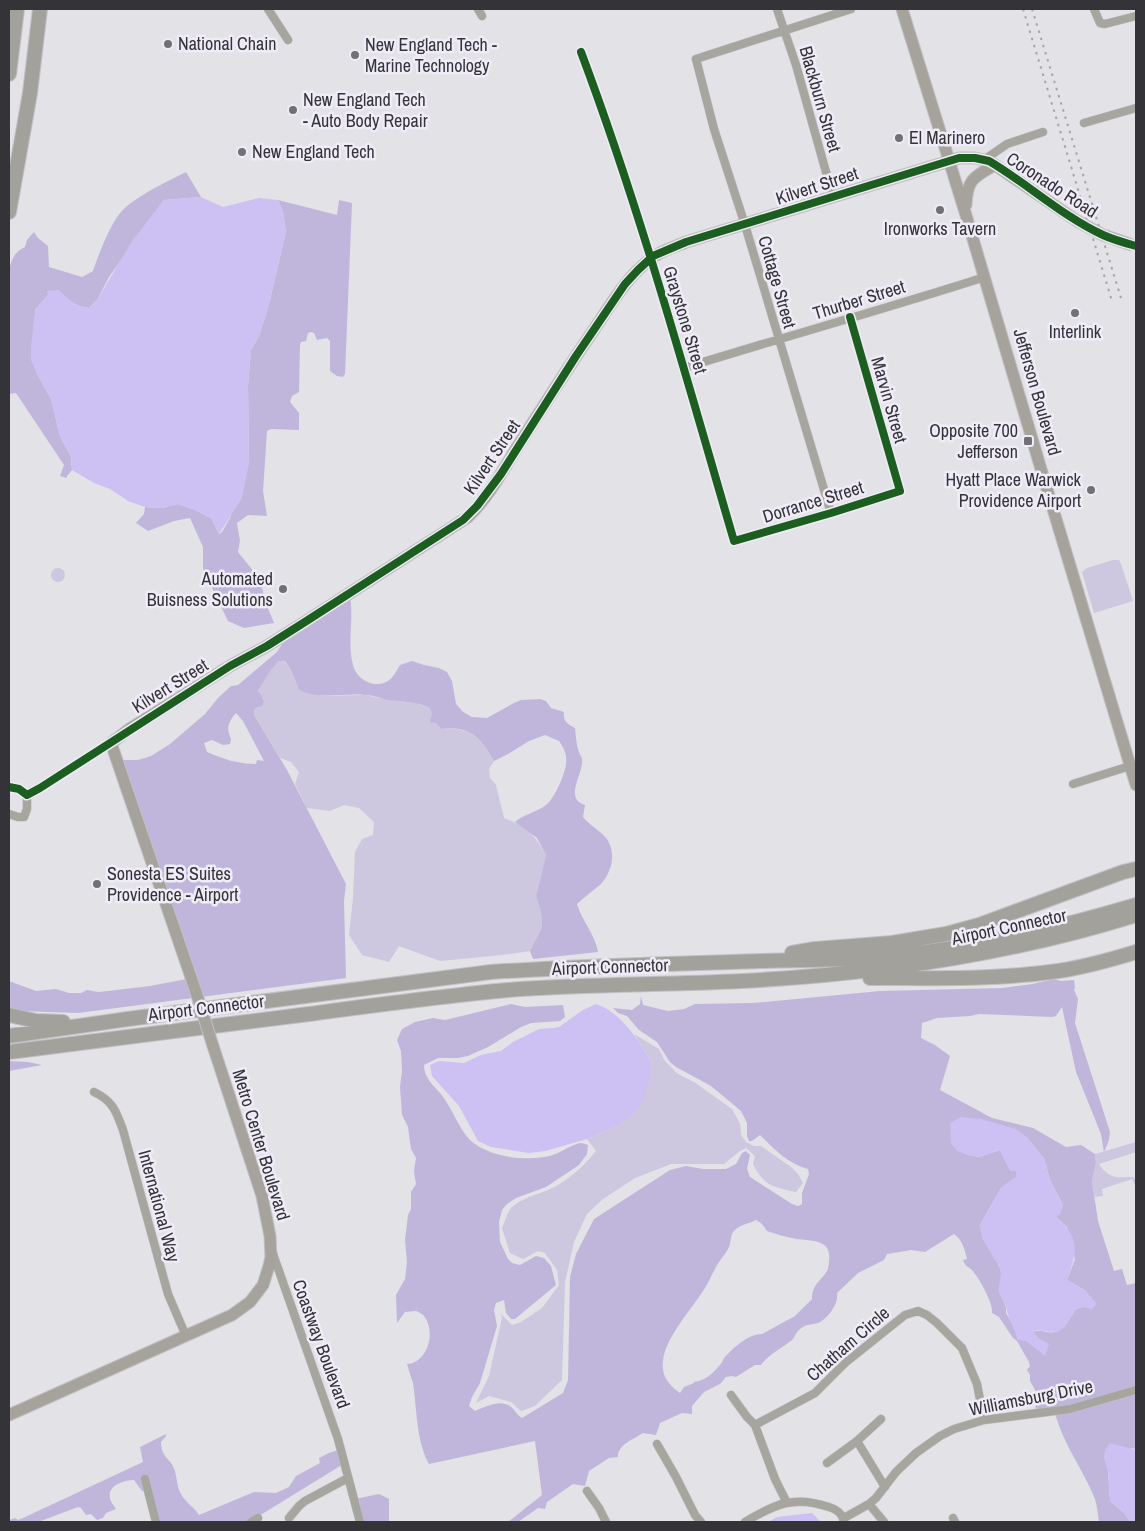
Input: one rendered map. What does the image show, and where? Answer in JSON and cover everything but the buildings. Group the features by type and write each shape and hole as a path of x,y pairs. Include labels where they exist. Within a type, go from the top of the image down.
{"highway":[{"path":"9,74 17,9"},
{"path":"9,212 30,92 40,9"},
{"path":"737,962 815,949 892,943 946,934 979,925 1130,871 1136,862"},
{"name":"Airport Connector","path":"128,1018 492,972 546,968 847,959 928,951 1036,932 1136,905"},
{"name":"Airport Connector","path":"82,1044 400,1002 509,990 794,978 907,966 996,951 1073,934 1136,915"},
{"path":"794,978 957,978 1022,975 1078,968 1136,952"},
{"path":"9,1015 26,1019 57,1022 128,1018"},
{"path":"9,1036 128,1018"},
{"path":"9,1052 82,1044"},
{"path":"9,1058 82,1044"}],"street":[{"path":"268,9 288,40"},
{"name":"Blackburn Street","path":"777,9 833,197"},
{"path":"784,30 851,9"},
{"name":"Jefferson Boulevard","path":"902,9 950,160 1136,785"},
{"path":"1094,9 1100,24 1136,16"},
{"name":"Cottage Street","path":"784,30 696,59 714,129 745,225 831,513"},
{"name":"Graystone Street","path":"581,52 606,119 651,259 734,541"},
{"path":"1084,123 1136,108"},
{"path":"965,212 966,194 975,176 1007,144 1043,132"},
{"name":"Coronado Road","path":"950,160 966,158 989,162 1077,221 1103,235 1134,245"},
{"name":"Kilvert Street","path":"26,795 40,788 216,675 308,620 468,517 501,474 576,356 625,284 651,259 686,242 950,160"},
{"name":"Thurber Street","path":"684,368 779,341 984,277"},
{"name":"Marvin Street","path":"850,318 900,491"},
{"name":"Dorrance Street","path":"734,541 900,491"},
{"name":"Metro Center Boulevard","path":"9,1415 232,1315 250,1302 263,1286 269,1266 270,1236 262,1196 196,992 111,743"},
{"path":"1073,784 1130,766"},
{"path":"9,787 19,789 26,795 24,817 9,814"},
{"name":"International Way","path":"94,1092 109,1101 115,1108 123,1130 168,1294 186,1336"},
{"name":"Coastway Boulevard","path":"271,1250 326,1400 342,1449 360,1522"},
{"name":"Chatham Circle","path":"755,1425 815,1393 845,1363 905,1314 918,1311 937,1323 962,1348 977,1384 984,1420"},
{"name":"Williamsburg Drive","path":"745,1522 776,1506 795,1501 814,1502 836,1510 844,1520 869,1504 896,1472 916,1453 940,1436 954,1429 984,1420 1070,1409 1136,1390"},
{"path":"731,1395 755,1425 775,1480 787,1503"},
{"path":"827,1463 881,1420"},
{"path":"857,1441 885,1487"},
{"path":"656,1444 676,1477 695,1515 701,1522"},
{"path":"289,1518 305,1501 348,1478"},
{"path":"145,1479 156,1522"},
{"path":"587,1492 599,1508 606,1522"},
{"path":"869,1504 884,1522"}],"shaded area":[{"path":"186,172 201,197 164,200 109,277 97,300 89,308 76,304 58,290 48,295 35,310 36,372 51,399 60,436 71,457 72,470 67,478 60,476 64,465 16,393 9,394 9,271 12,260 16,253 25,247 27,240 34,232 48,246 49,267 82,277 93,271 109,232 121,212 143,195"},
{"path":"201,197 223,207 259,198 278,200 283,212 286,232 269,304 259,336 251,350 248,386 249,463 242,498 219,534 211,518 193,509 178,504 162,508 145,507 128,501 110,489 94,483 72,470 71,457 60,436 51,399 31,360 35,310 48,295 47,291 59,290 76,304 89,308 97,300 132,241 164,200"},
{"path":"278,200 337,215 339,200 352,203 345,374 343,377 337,376 330,371 330,341 327,338 317,340 314,333 308,333 306,341 301,342 300,345 299,392 292,396 290,402 299,413 299,430 271,429 267,431 263,491 267,516 248,515 237,523 240,541 238,552 254,572 261,574 263,593 274,623 244,628 228,621 203,569 203,547 190,518 174,521 148,531 136,523 144,514 145,507 162,508 178,504 211,518 219,534 230,518 249,463 248,386 251,350 259,336 269,304 286,232 283,212"},
{"path":"1119,560 1121,564 1133,601 1094,613 1082,572 1087,568"},
{"path":"58,568 63,570 65,575 63,580 58,582 53,580 51,575 53,570"},
{"path":"350,596 351,657 356,672 364,680 375,684 384,683 393,676 400,665 412,661 447,672 452,681 456,704 463,712 472,717 487,718 521,700 540,699 546,701 551,708 564,712 566,722 575,728 577,746 582,759 575,791 576,797 579,802 585,805 583,817 604,835 611,849 612,856 612,862 605,879 577,904 594,939 598,952 533,959 530,951 542,927 541,912 536,896 546,855 537,838 515,822 546,805 556,792 566,763 565,751 559,741 545,735 529,741 494,761 479,740 467,731 451,728 441,729 436,723 430,722 432,714 430,708 414,703 368,695 315,695 307,693 299,690 285,661 278,661 258,691 264,702 262,706 254,710 254,715 287,770 346,884 344,901 346,978 78,1013 19,1011 9,1007 9,981 36,991 56,989 69,993 81,993 87,990 98,992 150,986 192,978 123,760 138,760 151,756 170,744 205,714 231,686 238,685 277,652 285,639","holes":["236,713 243,721 264,761 257,760 256,764 243,763 207,752 204,743 212,740 223,745 230,744 229,725"]},
{"path":"278,660 284,661 291,670 299,690 324,696 365,695 416,703 430,708 436,723 441,729 467,732 479,740 494,761 489,769 490,778 496,785 504,818 518,824 529,832 546,855 536,896 541,912 542,927 530,951 440,961 399,946 389,962 362,955 349,935 355,852 362,839 373,835 374,822 359,808 344,805 330,811 307,808 295,784 299,772 291,762 280,758 254,715 254,710 264,699 258,691"},
{"path":"1054,979 1061,981 1074,980 1074,990 1078,999 1075,1023 1110,1132 1104,1152 1101,1134 1076,1072 1062,1007 1056,1016 1052,1017 979,1014 937,1018 922,1023 921,1038 950,1056 940,1090 992,1118 1033,1128 1066,1147 1081,1145 1095,1154 1096,1163 1092,1181 1098,1221 1114,1271 1122,1269 1127,1285 1136,1283 1136,1450 1133,1448 1104,1456 1108,1471 1110,1501 1124,1513 1130,1522 1099,1522 1095,1499 1068,1446 1055,1413 1036,1417 1035,1390 1027,1370 1030,1366 1029,1362 1017,1341 999,1317 992,1313 991,1303 985,1290 971,1269 966,1266 963,1260 967,1259 964,1248 954,1234 925,1252 911,1250 887,1254 884,1260 858,1273 837,1293 835,1305 823,1320 801,1328 792,1340 771,1355 761,1365 755,1365 736,1377 726,1377 720,1384 704,1392 692,1406 692,1414 682,1413 660,1423 656,1435 643,1433 627,1443 620,1449 618,1457 609,1458 589,1471 585,1486 573,1484 547,1502 545,1509 538,1508 518,1522 508,1522 542,1495 535,1441 429,1464 419,1435 413,1383 407,1364 420,1358 425,1352 430,1337 429,1329 423,1315 416,1311 405,1312 397,1323 396,1295 405,1279 407,1262 405,1240 408,1215 411,1209 411,1192 416,1184 414,1171 416,1158 411,1149 408,1127 402,1115 400,1087 402,1071 401,1051 397,1040 402,1029 415,1022 433,1018 445,1020 511,1004 525,1007 563,1005 565,1017 560,1021 531,1023 468,1056 438,1058 424,1065 429,1081 444,1098 466,1135 487,1151 510,1157 535,1158 556,1154 580,1143 588,1145 587,1154 579,1165 546,1187 516,1198 507,1204 502,1210 499,1222 500,1242 508,1259 512,1263 520,1265 536,1256 544,1258 551,1266 556,1285 515,1319 511,1319 506,1313 504,1300 496,1303 494,1310 497,1326 480,1383 469,1406 475,1411 492,1404 502,1403 510,1406 522,1418 563,1393 568,1380 570,1277 576,1254 594,1219 670,1170 686,1166 703,1169 726,1169 736,1164 742,1153 746,1151 750,1155 747,1169 750,1177 792,1204 798,1206 802,1204 802,1193 809,1174 808,1169 788,1160 760,1135 749,1141 747,1123 741,1111 711,1086 676,1067 670,1062 657,1042 639,1030 627,1016 618,1013 613,1008 632,1010 640,1004 641,996 643,1005 668,1011 684,1009 695,1004 753,1003 880,991 1002,988","holes":["961,1117 1044,1158 1050,1180 1063,1205 1056,1217 1067,1227 1075,1259 1067,1280 1086,1291 1082,1307 1076,1309 1067,1323 1057,1331 1036,1331 1033,1332 1038,1338 1018,1340 999,1291 1002,1276 1000,1268 983,1239 980,1225 1001,1188 1016,1177 1016,1171 1010,1170 1000,1150 979,1157 968,1155","756,1220 767,1231 792,1238 820,1242 829,1254 828,1269 815,1286 812,1299 795,1316 762,1334 752,1336 743,1341 725,1357 712,1374 684,1387 680,1393 672,1387 663,1371 663,1361 668,1344 728,1250 734,1231 740,1226"]},
{"path":"596,1004 621,1020 651,1061 652,1066 646,1092 639,1107 632,1116 617,1126 587,1139 545,1151 529,1153 491,1147 478,1141 459,1106 432,1076 430,1065 439,1061 464,1063 481,1055 501,1051 513,1042 539,1029 559,1027 583,1010"},
{"path":"634,1034 659,1049 665,1061 678,1074 694,1082 732,1109 740,1124 741,1135 746,1142 754,1146 761,1146 791,1167 803,1183 796,1192 781,1189 765,1181 753,1164 755,1156 746,1148 724,1164 671,1164 635,1178 603,1199 587,1214 574,1242 565,1282 562,1380 535,1406 521,1411 511,1402 489,1396 476,1403 489,1376 502,1318 501,1314 512,1325 521,1322 542,1308 559,1285 557,1270 545,1253 538,1251 523,1259 510,1253 502,1228 507,1214 516,1204 555,1187 580,1168 596,1151 587,1139 617,1126 632,1116 652,1066 651,1061"},
{"path":"9,1061 28,1062 42,1065 9,1071"},
{"path":"961,1117 981,1119 1016,1129 1028,1138 1044,1158 1050,1180 1063,1205 1061,1213 1056,1217 1070,1232 1075,1246 1075,1253 1067,1280 1086,1291 1096,1303 1092,1309 1082,1307 1076,1309 1065,1326 1058,1331 1037,1330 1034,1332 1038,1338 1049,1344 1045,1356 1026,1341 1018,1340 999,1292 1000,1268 983,1239 980,1225 1001,1188 1016,1177 1016,1171 1010,1171 1000,1150 979,1157 957,1151 951,1143 950,1123"},
{"path":"1136,1142 1136,1152 1099,1164 1110,1175 1133,1177 1136,1180 1136,1184 1132,1179 1102,1189 1103,1196 1095,1197 1092,1181 1096,1163 1095,1154"},
{"path":"166,1434 161,1442 164,1455 175,1471 181,1494 199,1515 254,1492 276,1493 289,1487 296,1476 320,1463 319,1458 329,1453 341,1449 345,1463 249,1522 156,1522 147,1492 142,1491 134,1480 122,1482 111,1490 110,1499 116,1509 106,1513 103,1518 97,1520 91,1514 86,1515 78,1507 38,1522 9,1522 9,1520 15,1518 18,1520 23,1518 143,1462 140,1447"},
{"path":"1110,1443 1136,1450 1136,1522 1130,1522 1124,1513 1110,1501 1108,1471 1104,1457 1105,1450"},
{"path":"379,1494 389,1499 389,1522 360,1522 355,1499"},
{"path":"812,1513 821,1522 768,1522 777,1517"}],"railway":[{"path":"1023,9 1112,301"},
{"path":"1032,9 1121,298"}],"cycle path":[{"path":"581,52 643,234 734,541 900,491 850,317"},
{"path":"9,787 19,789 27,795 40,788 230,666 267,646 463,520 477,506 501,474 576,356 625,284 653,256 686,242 959,158 975,158 989,161 1073,219 1103,235 1136,246"}],"place":[{"name":"National Chain","path":"168,44"},
{"name":"New England Tech - Marine Technology","path":"355,55"},
{"name":"New England Tech - Auto Body Repair","path":"293,110"},
{"name":"El Marinero","path":"899,138"},
{"name":"New England Tech","path":"242,152"},
{"name":"Ironworks Tavern","path":"940,210"},
{"name":"Interlink","path":"1075,313"},
{"name":"Opposite 700 Jefferson","path":"1028,441"},
{"name":"Hyatt Place Warwick Providence Airport","path":"1091,490"},
{"name":"Automated Buisness Solutions","path":"283,589"},
{"name":"Sonesta ES Suites Providence - Airport","path":"97,884"}]}
